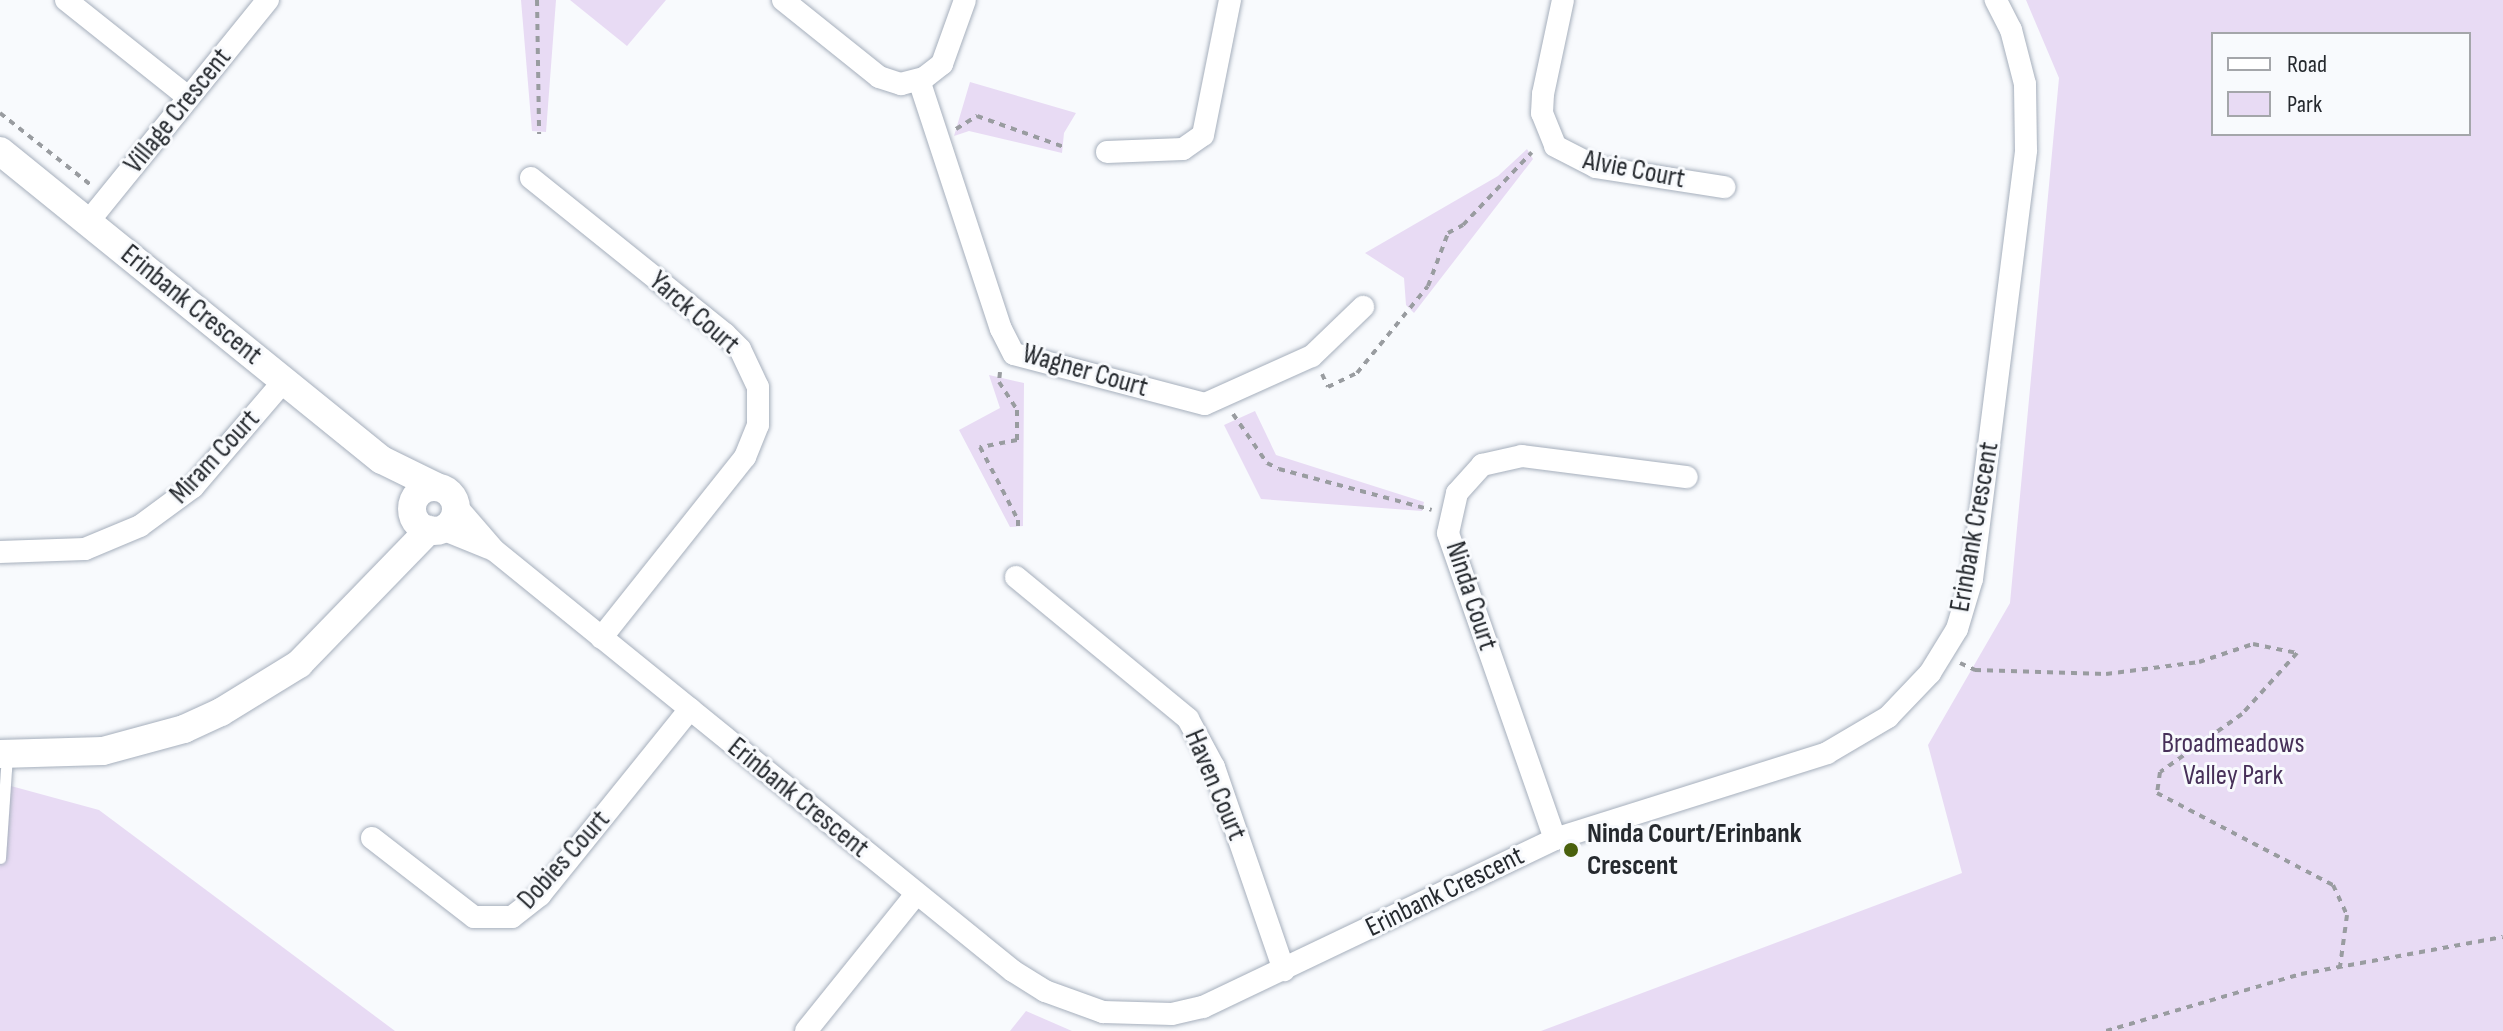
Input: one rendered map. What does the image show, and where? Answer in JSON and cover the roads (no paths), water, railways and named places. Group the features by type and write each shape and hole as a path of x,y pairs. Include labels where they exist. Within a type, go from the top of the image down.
{"street":[{"path":"66,0 188,97"},
{"name":"Village Crescent","path":"88,222 268,0"},
{"path":"783,0 879,77 901,84 919,80 942,64 965,0"},
{"path":"1107,152 1183,149 1203,135 1230,0"},
{"name":"Alvie Court","path":"1563,0 1543,94 1542,113 1555,146 1596,167 1724,187"},
{"name":"Erinbank Crescent","path":"0,151 382,460 431,511 494,550 1013,971 1045,991 1103,1012 1172,1014 1203,1007 1284,970 1555,839 1848,744 1914,694 1943,655 1972,579 2026,150 2025,84 2011,30 1996,0"},
{"name":"Wagner Court","path":"919,80 1001,329 1014,354 1191,401 1218,401 1312,356 1363,307"},
{"name":"Yarck Court","path":"531,178 725,334 740,349 758,387 758,425 745,457 601,638"},
{"name":"Miram Court","path":"0,552 85,549 140,526 193,487 284,381"},
{"name":"Ninda Court","path":"1555,839 1455,554 1450,514 1467,477 1502,458 1687,477"},
{"path":"4,754 103,751 184,729 299,664 372,590 431,511"},
{"name":"Haven Court","path":"1016,577 1188,719 1218,779 1284,970"},
{"name":"Dobies Court","path":"372,838 474,917 512,917 540,895 690,709"},
{"path":"806,1031 916,894"}],"lane":[{"path":"0,858 4,754"}],"place":[{"name":"Ninda Court/Erinbank Crescent","path":"1571,850"}],"park label":[{"name":"Broadmeadows Valley Park","path":"2233,760"}]}
